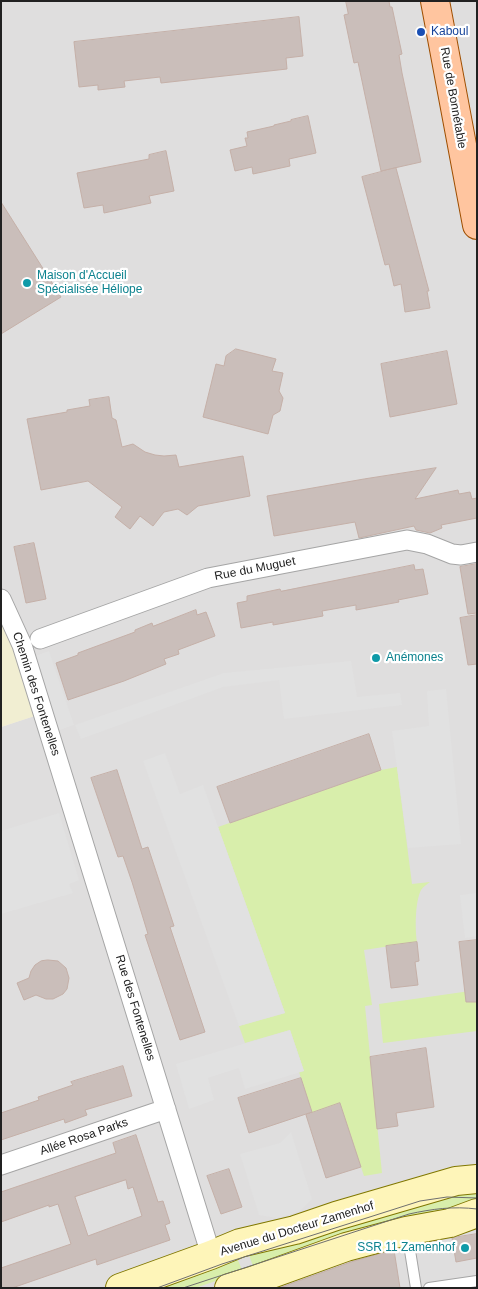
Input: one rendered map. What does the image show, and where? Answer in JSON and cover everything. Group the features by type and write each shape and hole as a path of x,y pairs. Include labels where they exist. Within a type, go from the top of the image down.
{"main road":[{"name":"Rue de Bonnétable","path":"435,1 477,225"}],"street":[{"name":"Rue du Muguet","path":"40,639 208,578 406,540 427,544 452,554 461,555 477,552"},
{"name":"Chemin des Fontenelles","path":"1,599 21,640 59,761"},
{"name":"Rue des Fontenelles","path":"59,761 211,1255"},
{"name":"Allée Rosa Parks","path":"1,1165 166,1109"},
{"name":"Avenue du Docteur Zamenhof","path":"120,1288 240,1243 295,1230 456,1181 477,1179"},
{"path":"229,1288 346,1247 406,1231 450,1223 474,1215"}],"lane":[{"path":"406,1231 416,1288"},
{"path":"429,1288 477,1280"}],"shaded area":[{"path":"1,1 477,1 477,1288 1,1288 1,727 43,713 1,599"},
{"path":"1,599 44,713 1,727"},
{"path":"49,651 74,725 57,731 32,657"},
{"path":"351,661 357,697 400,693 402,705 284,719 279,680 223,687 81,739 75,725 224,673"},
{"path":"446,689 461,844 408,848 392,731 429,726 427,691"},
{"path":"165,753 180,794 203,785 285,1013 239,1026 143,761"},
{"path":"59,813 79,880 69,884 73,893 1,914 1,831"},
{"path":"477,893 477,936 465,938 460,895"},
{"path":"290,1030 304,1071 245,1089 239,1068 208,1078 214,1100 189,1109 176,1064"},
{"path":"291,1132 312,1199 299,1212 277,1218 259,1215 240,1154 280,1143"}],"green space":[{"path":"397,767 412,884 430,882 421,890 419,895 416,923 417,942 364,950 372,1005 365,1006 382,1173 364,1176 340,1104 312,1113 299,1072 304,1071 290,1030 245,1043 239,1026 285,1013 218,827 381,770"},
{"path":"477,990 477,1031 383,1043 379,1004"},
{"path":"477,1184 477,1205 254,1269 249,1255"},
{"path":"237,1258 243,1272 195,1288 149,1288"}],"building":[{"path":"346,1 389,1 390,7 392,7 402,54 399,55 402,73 421,162 381,171 358,62 354,63 344,15 348,14"},
{"path":"299,17 303,56 286,58 287,69 161,83 160,77 124,81 125,87 98,90 98,85 79,87 74,42"},
{"path":"308,116 316,153 289,159 290,166 253,174 252,167 235,171 230,150 247,146 245,138 248,138 247,132"},
{"path":"166,151 174,191 149,196 151,203 104,213 103,205 84,208 77,173 149,159 149,155"},
{"path":"396,168 429,291 427,291 430,308 405,312 401,284 394,286 389,264 385,265 362,177"},
{"name":"Maison d'Accueil Spécialisée Héliope","path":"1,202 61,297 1,334"},
{"path":"236,349 276,359 272,371 283,373 279,391 283,398 280,411 273,415 268,434 203,417 216,364 224,366 226,356"},
{"path":"447,351 457,404 390,417 381,364"},
{"path":"109,397 112,418 116,420 122,447 133,444 145,452 155,455 176,455 179,467 243,456 250,496 198,506 187,515 178,509 164,512 153,526 140,516 130,529 115,517 122,507 88,481 41,490 27,419 90,406 89,400"},
{"path":"436,468 415,499 458,490 459,494 470,492 472,499 477,498 477,518 441,525 442,528 430,533 416,530 414,526 359,538 355,522 274,536 267,496"},
{"path":"34,543 46,599 26,603 14,547"},
{"path":"477,564 477,613 468,614 460,567"},
{"path":"414,565 415,570 423,569 428,594 398,600 399,602 356,610 356,605 322,611 323,616 273,625 273,622 241,628 237,603 247,601 247,596"},
{"path":"196,610 197,615 206,612 215,636 178,650 179,654 164,659 166,664 68,700 56,663 135,632 135,630 152,623 153,626"},
{"path":"477,615 477,664 468,665 460,618"},
{"path":"369,734 381,770 230,823 217,787"},
{"path":"117,770 142,849 148,847 174,926 170,927 205,1032 180,1040 145,935 148,934 132,882 123,856 118,857 91,778"},
{"path":"477,940 477,1002 466,1002 459,942"},
{"path":"417,942 419,961 415,962 418,985 391,988 386,946"},
{"path":"41,961 58,961 66,968 69,978 67,989 63,994 53,999 46,999 36,995 24,1000 17,983 29,978 35,965"},
{"path":"426,1048 434,1107 396,1113 398,1126 377,1129 370,1057"},
{"path":"123,1066 132,1096 85,1110 87,1115 65,1123 64,1119 1,1140 1,1113 39,1100 38,1097 73,1085 71,1082"},
{"path":"301,1078 312,1112 249,1133 238,1098"},
{"path":"340,1103 361,1167 326,1178 306,1115"},
{"path":"136,1135 158,1202 163,1201 170,1223 165,1225 170,1240 97,1265 96,1259 12,1288 1,1288 1,1268 71,1244 58,1204 49,1207 49,1205 1,1222 1,1192 116,1153 113,1143","holes":["126,1180 128,1189 133,1187 142,1216 88,1236 75,1197"]},
{"path":"229,1169 242,1207 221,1214 207,1176"},
{"name":"SSR 11 Zamenhof","path":"477,1234 477,1258 456,1262 452,1238"},
{"path":"394,1250 400,1288 279,1288 351,1262"}],"tram line":[{"path":"157,1288 222,1264 420,1201 447,1197 477,1198"},
{"path":"183,1288 409,1214 443,1208 477,1209"}],"place":[{"name":"Kaboul","path":"421,32"},
{"name":"Maison d'Accueil Spécialisée Héliope","path":"27,283"},
{"name":"Anémones","path":"376,658"},
{"name":"SSR 11 Zamenhof","path":"465,1248"}]}
